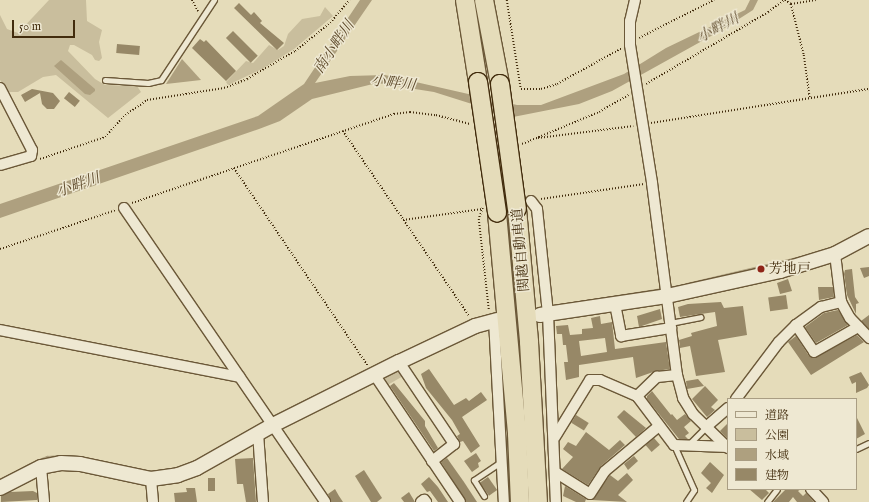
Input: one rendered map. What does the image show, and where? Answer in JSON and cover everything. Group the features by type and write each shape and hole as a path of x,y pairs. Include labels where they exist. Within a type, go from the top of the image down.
{"highway":[{"name":"関越自動車道","path":"465,0 478,82 488,209 517,434 520,502"},
{"name":"関越自動車道","path":"484,0 524,205 529,342 538,502"}],"street":[{"path":"635,0 630,21 630,44 652,183 677,374 683,398 700,423 727,447"},
{"path":"0,88 32,150 31,156 0,165"},
{"path":"524,205 537,209 544,315 555,437 556,502"},
{"path":"124,208 325,502"},
{"path":"544,315 615,304 666,291 802,266 835,254 869,236"},
{"path":"835,254 841,302 858,327 869,338"},
{"path":"737,398 779,342 796,325 821,307 841,302"},
{"path":"615,304 621,336 670,325"},
{"path":"0,488 41,467 71,463 151,479 178,475 197,468 273,425 374,374 475,326 494,320 504,502"},
{"path":"796,325 814,352 858,327"},
{"path":"0,330 240,377"},
{"path":"399,362 454,444 432,461"},
{"path":"374,374 460,502"},
{"path":"637,396 657,377 677,374"},
{"path":"555,437 590,380 610,383 637,396 674,445 689,444 727,448"},
{"path":"706,427 727,409"},
{"path":"555,472 590,494 605,471 659,426"},
{"path":"258,433 263,502"},
{"path":"41,467 44,502"},
{"path":"151,479 153,502"},
{"path":"812,490 823,502"},
{"path":"421,502 424,500 426,502"}],"lane":[{"path":"105,80 148,83 161,80 214,0"},
{"path":"670,325 700,317"},
{"path":"689,444 706,427"},
{"path":"857,449 869,443"},
{"path":"674,445 678,459 694,490 686,502"},
{"path":"484,496 474,480 502,461"},
{"path":"767,502 776,490"}],"path":[{"path":"192,0 202,18"},
{"path":"31,156 40,160 105,137 125,115 147,100 224,88 247,79 295,52 330,23 349,0"},
{"path":"507,0 521,89 541,89 557,84 714,0"},
{"path":"523,151 522,143 599,112 768,12 784,0 791,4 816,0"},
{"path":"791,4 804,55 810,98"},
{"path":"534,138 642,125 869,89"},
{"path":"0,249 402,112 436,115 470,124"},
{"path":"343,131 475,326"},
{"path":"234,168 374,374"},
{"path":"524,205 652,183"},
{"path":"403,220 488,209"},
{"path":"488,209 479,219 494,320"}],"green space":[{"path":"49,0 86,0 87,21 102,30 99,42 102,58 99,61 95,60 92,55 74,45 70,45 68,51 95,79 105,85 137,86 141,92 108,118 56,75 43,77 18,92 8,92 0,80 0,15 7,29 18,33"},
{"path":"325,7 333,16 294,49 262,69 228,85 226,82 246,61 253,63 269,45 278,50 284,46 288,34 302,19 320,16"},
{"path":"400,367 405,375 384,387 380,377"}],"water":[{"path":"360,0 372,0 315,83 350,76 385,75 517,105 541,105 624,74 666,48 745,10 750,0 758,0 753,10 720,31 612,91 579,104 513,117 434,92 377,83 312,99 280,121 0,218 0,204 258,116 304,84"},
{"path":"182,59 201,80 166,84"},
{"path":"61,60 95,89 95,91 90,95 85,94 54,66"}],"building":[{"path":"239,3 251,15 254,12 262,21 260,23 284,43 277,50 234,8"},
{"path":"233,31 258,56 251,63 226,38"},
{"path":"200,39 204,42 206,40 236,71 226,81 192,48"},
{"path":"117,44 140,46 139,55 116,53"},
{"path":"32,89 53,93 60,101 54,109 47,109 42,104 40,93 25,102 21,95"},
{"path":"69,92 80,101 75,107 64,98"},
{"path":"869,267 869,276 864,278 860,268"},
{"path":"852,269 855,297 859,303 856,304 856,314 847,295 844,274 845,270"},
{"path":"788,279 792,291 780,294 777,283"},
{"path":"818,287 833,287 834,297 819,300"},
{"path":"786,295 788,309 770,311 768,298"},
{"path":"721,302 724,308 743,306 747,335 718,340 725,372 696,376 690,346 680,348 679,340 692,336 691,333 717,326 715,312 680,317 678,307 688,304"},
{"path":"660,309 662,319 639,327 637,316"},
{"path":"838,310 848,325 816,343 805,327 824,313"},
{"path":"869,315 869,329 861,321"},
{"path":"600,316 601,324 612,322 615,349 666,342 670,369 656,371 636,378 633,357 579,365 579,377 566,380 564,362 568,362 566,345 563,345 562,334 557,334 556,326 568,325 570,335 582,334 582,329 593,328 591,318","holes":["605,338 607,352 581,356 579,341"]},
{"path":"857,335 864,342 811,375 788,342 796,336 809,356 814,358"},
{"path":"429,369 454,405 466,398 469,401 481,392 487,400 462,417 480,446 471,453 463,441 460,442 457,436 460,434 452,420 426,388 421,374"},
{"path":"861,372 869,385 867,388 856,393 856,382 852,384 849,377"},
{"path":"698,379 704,386 687,389 686,381"},
{"path":"394,383 425,421 425,426 438,448 434,451 390,386"},
{"path":"705,386 718,400 711,407 715,410 707,417 692,399"},
{"path":"652,391 671,415 672,414 677,420 685,414 691,421 684,427 689,433 685,436 688,439 679,439 647,399 647,396"},
{"path":"624,410 646,428 636,437 617,417"},
{"path":"576,415 589,423 584,431 571,423"},
{"path":"857,418 865,434 857,438"},
{"path":"727,424 727,438 720,431"},
{"path":"586,432 609,450 620,440 625,445 601,466 588,485 562,469 573,457 563,449 568,442 576,446"},
{"path":"654,438 660,445 652,452 646,445"},
{"path":"476,453 481,461 478,463 479,467 472,472 464,461"},
{"path":"634,456 638,461 628,470 624,464"},
{"path":"253,458 256,502 246,502 243,484 237,484 235,459"},
{"path":"447,458 477,502 466,502 441,462"},
{"path":"710,462 724,475 712,493 706,488 711,483 701,473"},
{"path":"364,470 382,498 377,502 371,502 355,476"},
{"path":"627,473 633,480 618,495 627,502 592,500 610,475 618,481"},
{"path":"429,477 448,502 438,502 430,491 427,492 421,484"},
{"path":"488,477 497,490 489,496 480,483"},
{"path":"208,478 215,478 215,491 208,491"},
{"path":"565,486 586,499 585,502 576,502 563,496"},
{"path":"186,488 195,488 197,502 175,502 174,493 187,492"},
{"path":"335,489 343,502 331,502 328,494"},
{"path":"750,490 766,490 769,493 762,500"},
{"path":"785,490 800,490 798,491 803,496 806,493 814,502 797,502 793,497 789,502 773,502"},
{"path":"33,491 37,493 37,500 1,502 1,496 10,492"},
{"path":"409,492 415,502 404,502 401,498"}],"waterway":[{"path":"687,284 801,257"},
{"path":"667,288 682,286"},
{"path":"573,303 662,289"},
{"path":"480,318 500,312"},
{"path":"271,418 313,397"},
{"path":"37,461 47,457 61,456"},
{"path":"7,477 29,465"}],"place":[{"name":"芳地戸","path":"761,269"}],"water label":[{"name":"小畔川","path":"718,28"},
{"name":"南小畔川","path":"334,47"},
{"name":"小畔川","path":"393,83"},
{"name":"小畔川","path":"78,185"}]}
